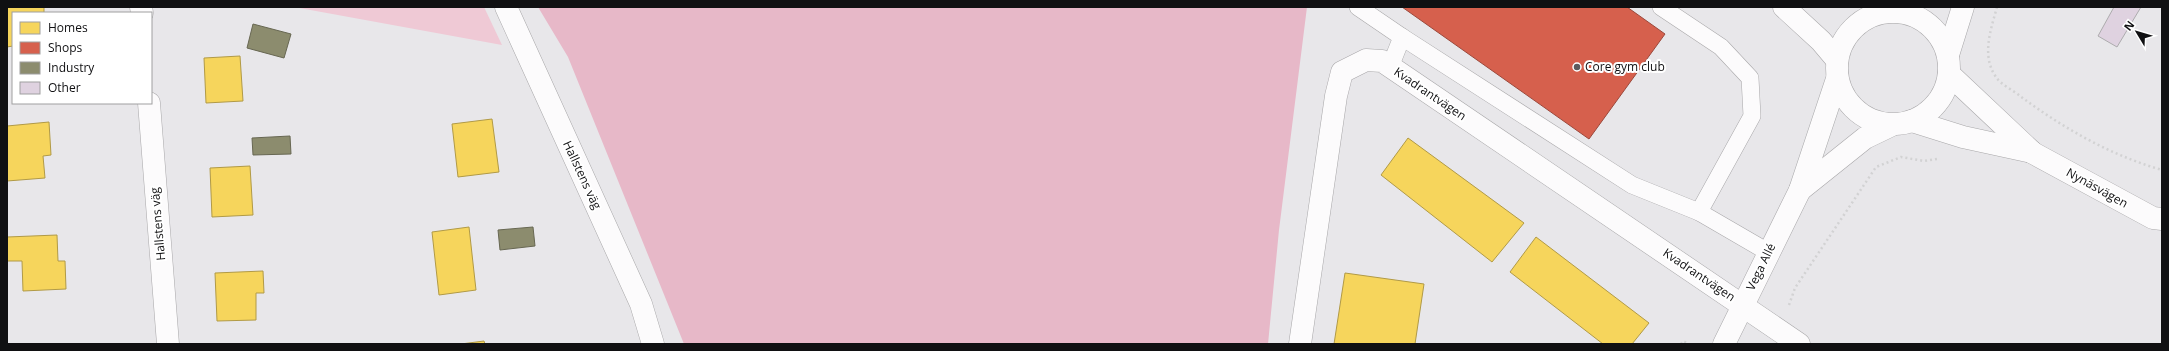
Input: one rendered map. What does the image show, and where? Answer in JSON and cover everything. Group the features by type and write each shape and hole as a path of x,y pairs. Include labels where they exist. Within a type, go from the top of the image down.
{"street":[{"name":"Hallstens väg","path":"506,7 641,304 653,344"},
{"path":"1784,7 1821,41 1837,69 1844,97 1857,112 1873,121 1902,123 1929,112 1942,97 1948,64 1963,7"},
{"path":"1855,7 1894,11 1926,22 1939,37 1948,64"},
{"path":"1837,69 1847,35 1861,22 1894,11"},
{"name":"Kvadrantvägen","path":"1300,344 1330,126 1342,72 1366,60 1382,61 1743,304 1795,341"},
{"name":"Nynäsvägen","path":"1948,64 2033,153"},
{"name":"Vega Allé","path":"1724,344 1768,252 1800,190 1837,69"},
{"name":"Hallstens väg","path":"148,104 168,344"},
{"name":"Vega Allé","path":"1800,190 1865,138 1902,123"},
{"name":"Nynäsvägen","path":"1902,123 2033,153 2152,218 2162,219"}],"lane":[{"path":"1358,7 1632,185 1699,212 1768,252"},
{"path":"1660,7 1721,47 1750,78 1752,116 1699,212"},
{"path":"1390,67 1402,37"}],"path":[{"path":"1997,7 1988,40 1990,62 1996,78 2038,109 2081,136 2138,163 2162,170"},
{"path":"1795,341 1802,320 1789,305 1795,288 1876,167 1901,157 1924,161 1938,158"},
{"path":"1681,344 1682,341 1689,344"}],"shaded area":[{"path":"294,7 484,7 502,45"},
{"path":"538,7 1307,7 1279,230 1268,344 684,344 568,57"}],"building: Homes":[{"path":"7,7 44,7 44,12 12,12 12,46 7,47"},
{"path":"240,56 243,101 206,103 204,58"},
{"path":"492,119 499,172 458,177 452,124"},
{"path":"49,122 51,155 43,156 45,178 7,181 7,126"},
{"path":"1408,138 1524,223 1492,262 1381,175"},
{"path":"250,166 253,215 212,217 210,168"},
{"path":"469,227 476,290 439,295 432,232"},
{"path":"57,235 58,261 65,261 66,289 23,291 22,261 7,261 7,237"},
{"path":"1536,237 1649,323 1632,344 1603,344 1510,272"},
{"path":"263,271 264,293 256,293 256,320 217,321 215,273"},
{"path":"1345,273 1424,284 1415,344 1334,344"},
{"path":"484,341 485,344 461,344"}],"building: Shops":[{"path":"1402,7 1627,7 1665,34 1589,139"}],"building: Industry":[{"path":"253,24 291,34 284,58 247,48"},
{"path":"290,136 291,154 253,155 252,138"},
{"path":"533,227 535,246 500,250 498,230"}],"building: Other":[{"path":"2114,7 2141,7 2117,47 2098,36"}],"place":[{"name":"Core gym club","path":"1577,67"}]}
